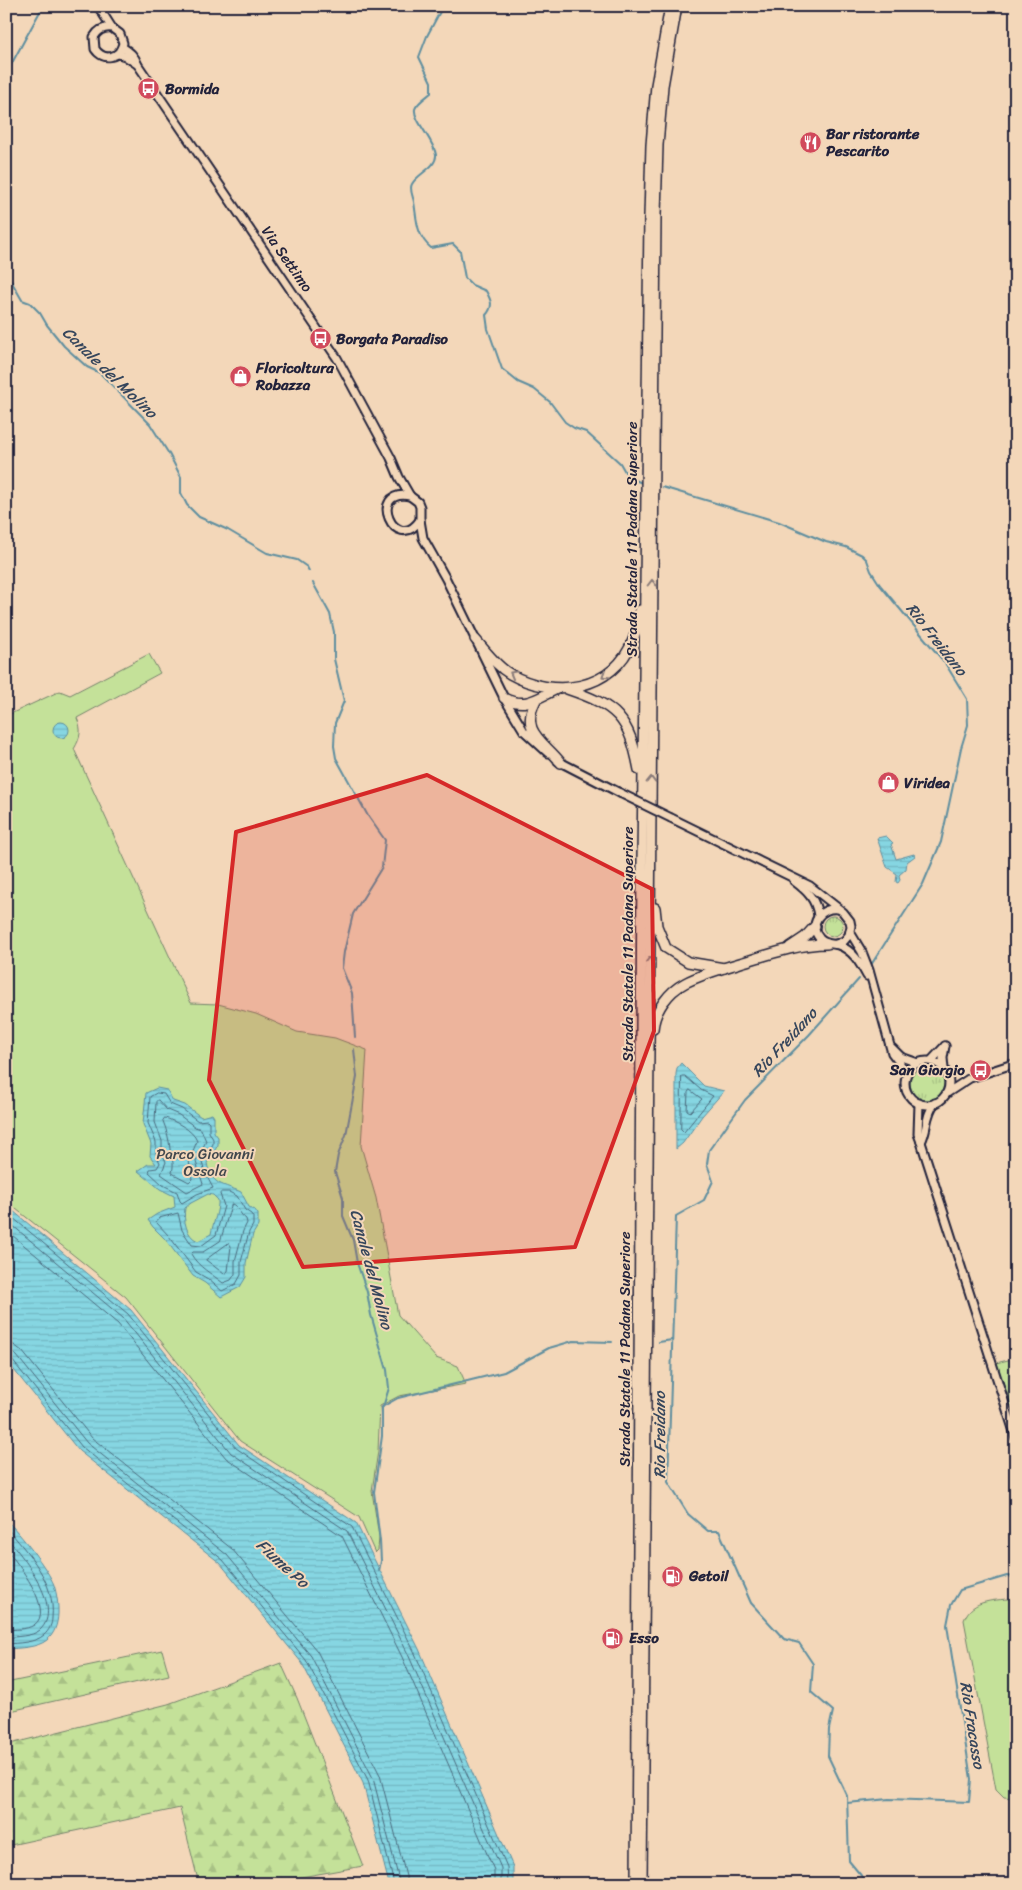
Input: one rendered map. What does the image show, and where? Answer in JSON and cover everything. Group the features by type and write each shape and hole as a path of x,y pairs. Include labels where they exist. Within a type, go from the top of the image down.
{"highway":[{"name":"Strada Statale 11 Padana Superiore","path":"642,1884 642,790 644,585 651,145 656,85 670,6"},
{"name":"Strada Statale 11 Padana Superiore","path":"641,1516 649,1062 658,155 663,86 677,6"},
{"path":"504,698 519,703 536,700 544,695 586,684 600,678 613,669 626,654 633,640 644,585"},
{"path":"475,639 494,662 510,674 532,684 563,689 595,698 607,705 628,730 637,760 642,790"},
{"path":"536,700 530,715 532,730 536,737 561,763"},
{"path":"651,863 657,926 666,948 688,962 724,968"},
{"path":"784,950 805,937 815,926"},
{"path":"649,1062 654,1022 664,1000 684,984 724,968 784,950 832,944"},
{"name":"Strada Statale 11 Padana Superiore","path":"636,1884 641,1541"}],"street":[{"path":"99,8 122,39 122,47 118,54 106,58 94,49 94,37 103,28 112,28"},
{"path":"99,8 103,28"},
{"name":"Via Settimo","path":"122,47 132,54 337,358 410,496"},
{"name":"Via Settimo","path":"118,54 138,64"},
{"path":"398,496 399,478"},
{"path":"423,538 393,526 387,517 387,507 394,498 410,496 418,502 423,538 446,579 504,698 524,731 561,763 810,886 843,912 850,921 850,932 846,939 832,944"},
{"path":"407,530 420,520"},
{"path":"788,876 810,894 815,903 818,916 815,926 818,937 846,949 856,957 871,983"},
{"path":"818,916 825,910 838,909"},
{"path":"850,932 862,952 869,970 871,983 894,1057 907,1073"},
{"path":"891,1046 901,1057 918,1063 931,1061 945,1046 944,1069 948,1076 949,1085 946,1093"},
{"path":"931,1061 944,1069"},
{"path":"918,1063 907,1073 906,1088 911,1098 919,1103 936,1103"},
{"path":"921,1142 924,1137 926,1118 930,1109 946,1093 970,1078 1016,1063"},
{"path":"948,1076 970,1078"},
{"path":"919,1103 918,1134 1016,1438"}],"highlighted area":[{"path":"427,775 652,889 654,1031 575,1247 303,1267 209,1080 236,832"}],"green space":[{"name":"Parco Giovanni Ossola","path":"149,654 160,673 77,718 80,734 74,749 191,1003 218,1004 256,1014 297,1032 335,1038 367,1050 361,1146 376,1198 398,1315 436,1358 458,1366 466,1384 399,1396 380,1406 378,1451 372,1491 379,1537 378,1550 375,1553 359,1517 240,1441 126,1297 6,1201 6,716 60,691 70,695"},
{"path":"833,916 840,919 843,926 840,933 833,936 826,933 823,926 826,919"},
{"path":"927,1066 939,1071 944,1083 939,1095 927,1100 915,1095 910,1083 915,1071"},
{"path":"1016,1358 1016,1418 996,1363"},
{"path":"1016,1598 1016,1798 1004,1797 996,1789 964,1620 968,1613 979,1604 993,1600"},
{"path":"162,1650 169,1675 6,1712 6,1683"},
{"path":"281,1663 297,1698 363,1866 262,1884 199,1884 180,1808 6,1846 6,1745 168,1704"}],"water":[{"path":"61,722 67,724 69,730 67,736 61,738 55,736 53,730 55,724"},
{"path":"886,836 893,843 891,844 896,859 914,854 915,856 907,862 906,869 899,875 900,880 898,883 896,882 897,874 887,867 877,838"},
{"path":"681,1063 704,1086 724,1091 702,1116 683,1143 676,1149 676,1074 677,1068"},
{"path":"157,1088 167,1090 173,1101 185,1105 201,1117 212,1114 214,1117 214,1132 218,1137 218,1145 207,1163 209,1171 219,1183 241,1192 249,1207 258,1214 258,1226 253,1234 246,1263 246,1277 240,1287 221,1297 205,1283 193,1276 148,1220 157,1214 175,1207 174,1196 160,1189 138,1171 148,1164 156,1164 150,1156 151,1144 143,1124 146,1093","holes":["208,1194 213,1195 218,1200 218,1204 211,1234 198,1241 194,1239 186,1227 185,1208"]},
{"name":"Fiume Po","path":"6,1205 131,1310 239,1445 356,1523 419,1649 513,1867 513,1884 389,1884 363,1783 302,1663 220,1563 79,1451 6,1360"},
{"path":"6,1520 33,1551 51,1578 56,1591 58,1614 52,1635 43,1643 22,1648 6,1649"}],"waterway":[{"path":"6,74 43,6"},
{"name":"Rio Freidano","path":"443,6 427,36 419,57 431,82 431,93 418,105 415,109 415,114 432,143 436,155 430,167 411,186 422,238 431,248 453,244 460,251 465,278 472,285 486,291 491,303 486,315 488,329 502,369 518,382 534,389 550,402 565,422 574,428 586,432 620,463 628,477 642,483"},
{"name":"Canale del Molino","path":"6,272 22,300 30,303 40,313 64,346 87,367 100,373 150,424 181,477 181,493 187,505 199,517 228,530 267,553 297,560 307,567 309,571"},
{"name":"Rio Freidano","path":"662,487 779,522 826,542 846,547 862,555 867,560 871,571 880,585 945,663 967,699 968,725 961,748 941,842 923,884 871,965"},
{"name":"Canale del Molino","path":"313,583 330,614 334,632 334,659 344,701 335,723 334,746 336,758 368,816 385,840 382,867 353,914 344,952 342,968 352,993 355,1037"},
{"name":"Rio Freidano","path":"859,979 809,1035 745,1100 709,1150 707,1164 713,1181 704,1200 676,1216 668,1482 688,1514 708,1531 719,1531 751,1603 784,1639 799,1643 813,1664 811,1692 833,1711 829,1729 828,1756 847,1796 849,1861 868,1884"},
{"name":"Canale del Molino","path":"354,1049 357,1077 346,1135 338,1155 335,1172 343,1198 343,1216 353,1240 357,1263 367,1292 371,1315 387,1370 389,1388 383,1407"},
{"path":"659,1342 672,1340"},
{"path":"379,1571 381,1561 380,1541 374,1492 382,1436 382,1407 398,1398 504,1372 549,1348 573,1341 612,1342"},
{"name":"Rio Fracasso","path":"847,1803 889,1799 969,1802 971,1779 947,1625 951,1605 960,1590 1007,1576 1016,1577"}],"place":[{"name":"Bormida","path":"149,89"},
{"name":"Bar ristorante Pescarito","path":"810,143"},
{"name":"Borgata Paradiso","path":"320,339"},
{"name":"Floricoltura Robazza","path":"240,377"},
{"name":"Viridea","path":"888,783"},
{"name":"San Giorgio","path":"981,1070"},
{"name":"Getoil","path":"673,1576"},
{"name":"Esso","path":"613,1638"}]}
